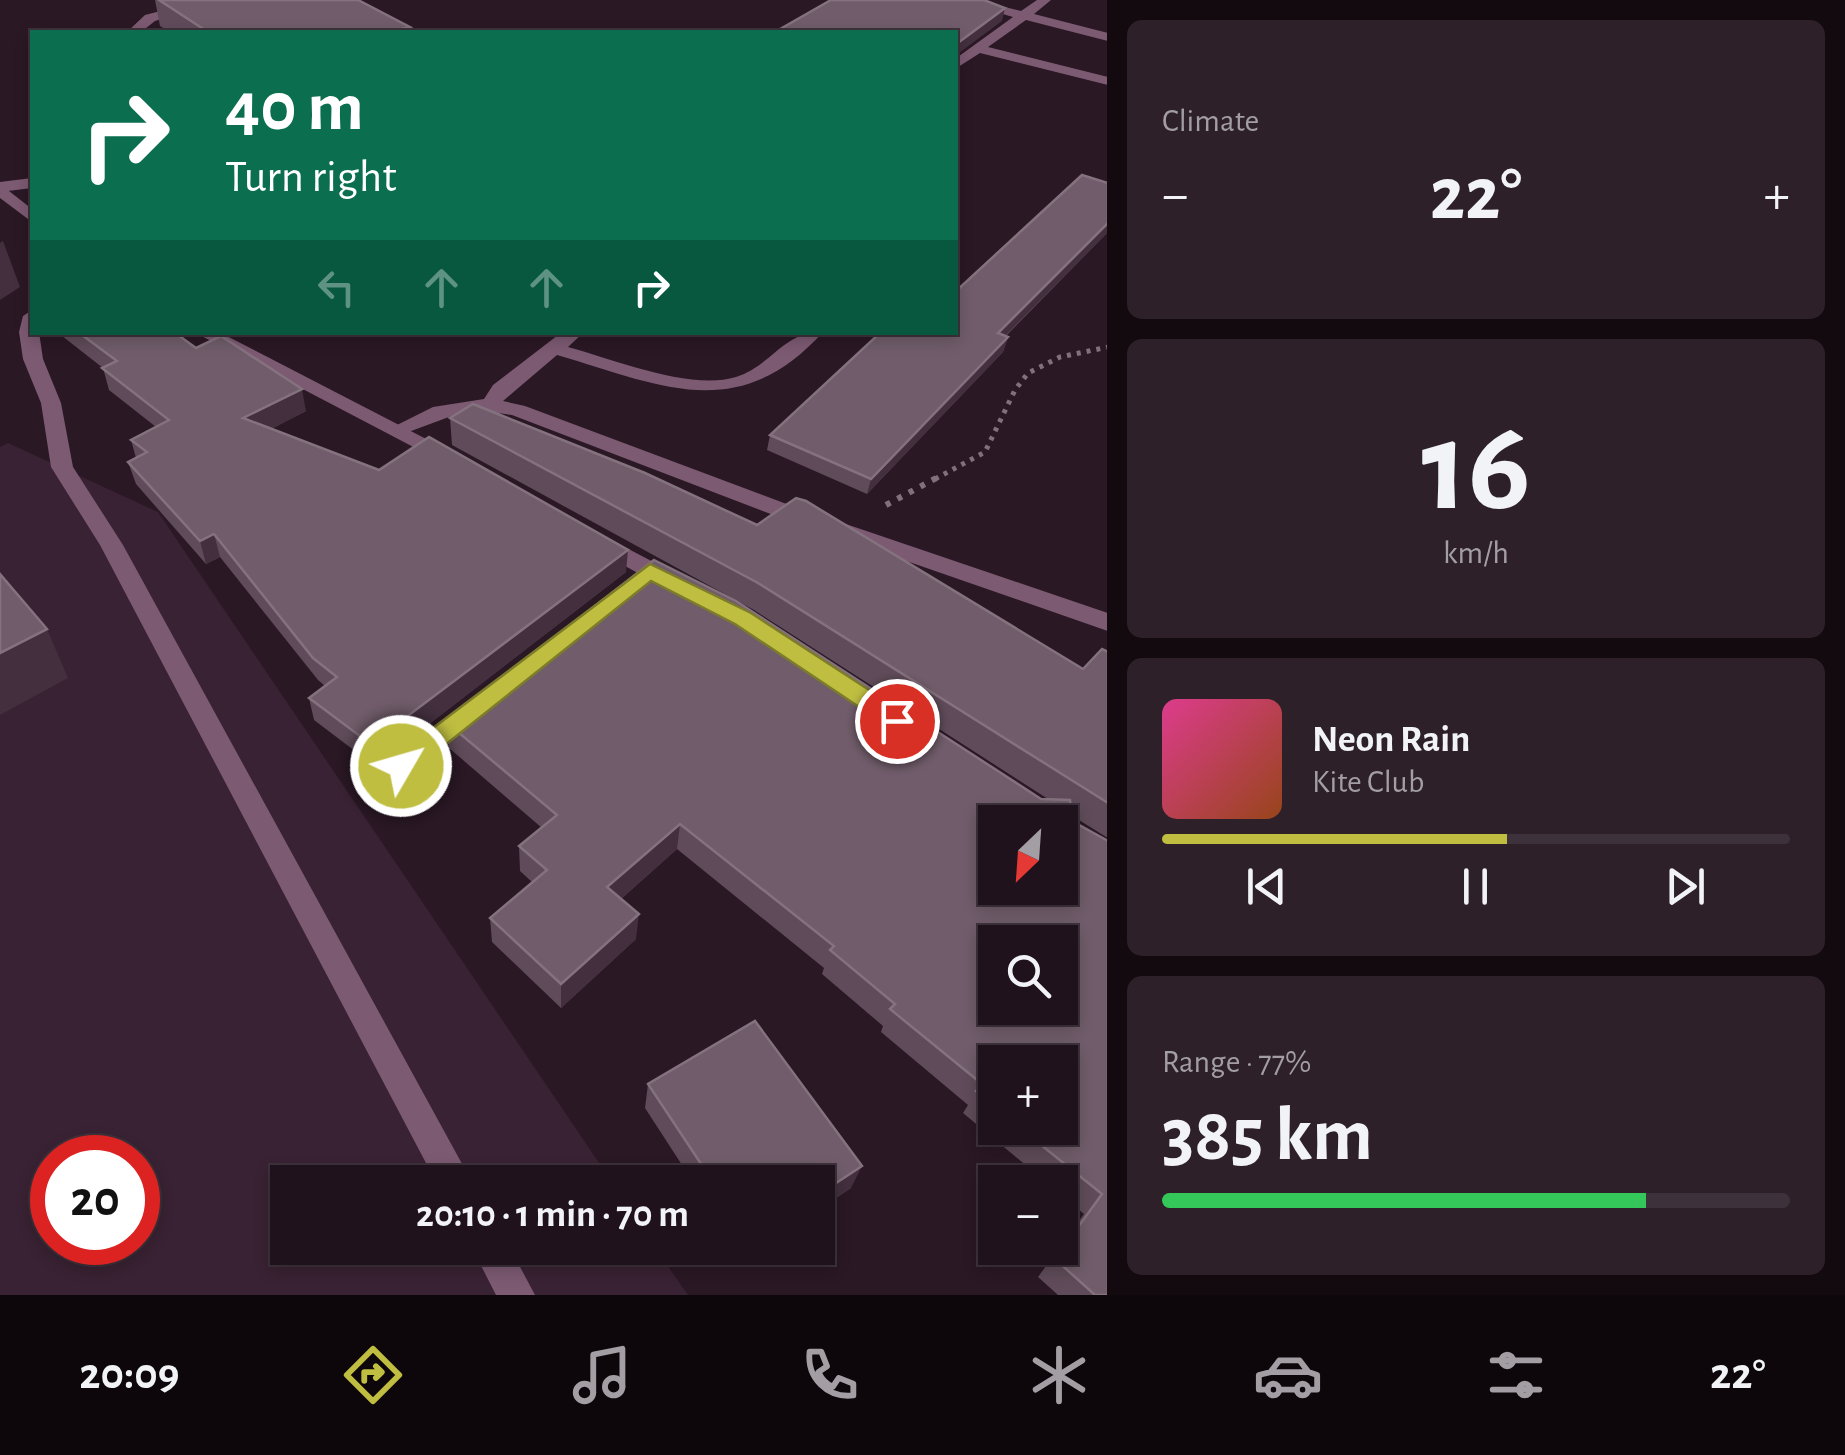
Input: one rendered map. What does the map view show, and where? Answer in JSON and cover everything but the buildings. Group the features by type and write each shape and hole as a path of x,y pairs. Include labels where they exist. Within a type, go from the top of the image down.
{"street":[{"path":"136,30 150,18 218,0"},
{"path":"961,0 1107,37"},
{"path":"958,63 1046,0"},
{"path":"978,48 1107,81"},
{"path":"0,188 30,182"},
{"path":"0,188 30,215"},
{"path":"30,335 33,359 51,403 62,467 111,544 447,1165"},
{"path":"209,335 466,465"},
{"path":"491,403 500,389 571,335"},
{"path":"552,348 702,386 735,384 765,370 810,335"},
{"path":"395,430 453,406 491,403 1107,622"},
{"path":"584,532 642,577 696,595"},
{"path":"401,766 494,693"},
{"path":"499,1265 516,1295"}],"path":[{"path":"861,537 891,501 985,452 995,441 1021,380 1040,364 1107,347"}],"shaded area":[{"path":"8,443 158,512 600,1165 270,1165 270,1265 667,1265 688,1295 0,1295 0,447"}],"route":[{"path":"401,766 650,571 743,619 897,721"}]}
